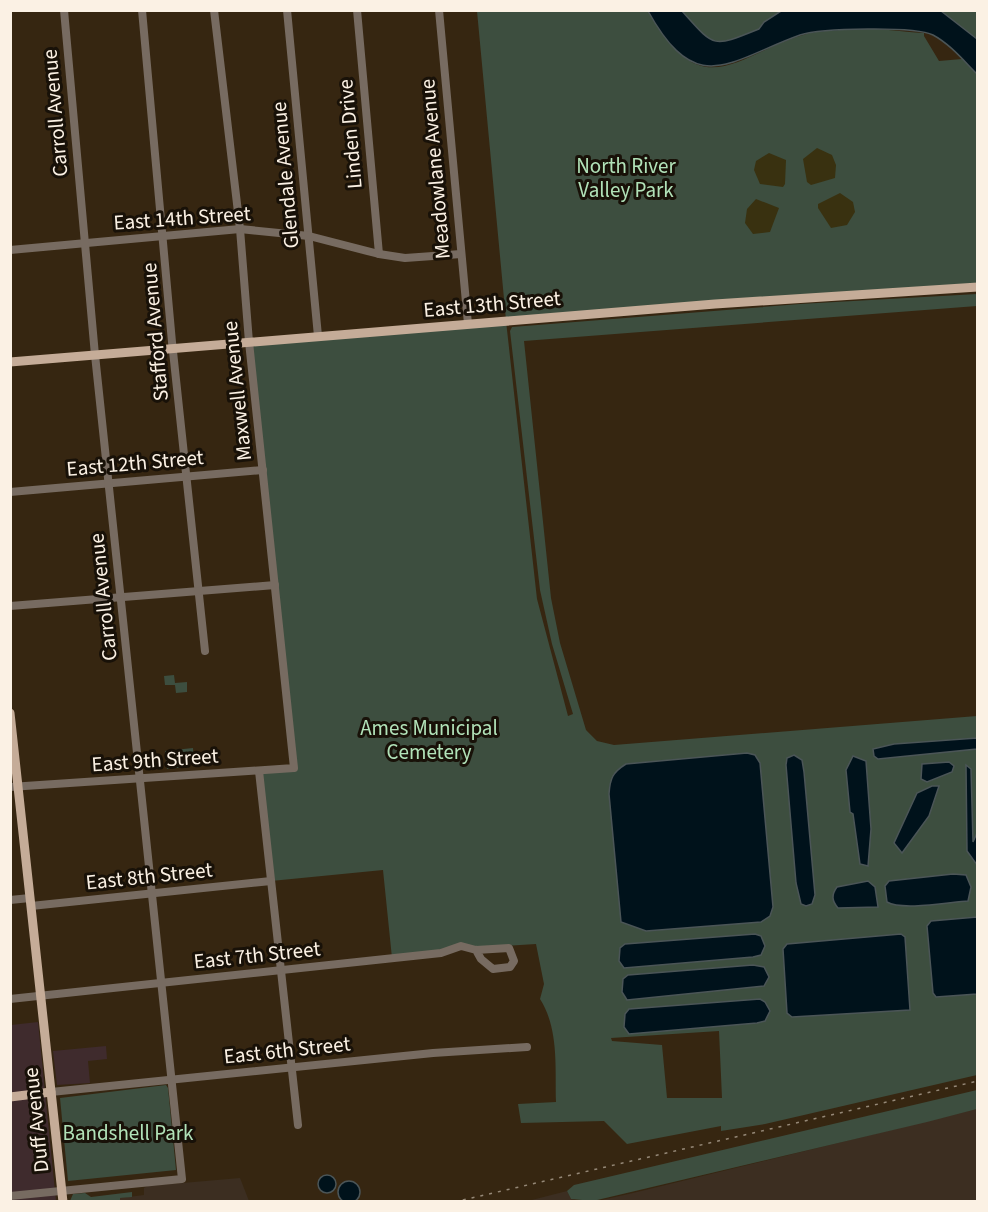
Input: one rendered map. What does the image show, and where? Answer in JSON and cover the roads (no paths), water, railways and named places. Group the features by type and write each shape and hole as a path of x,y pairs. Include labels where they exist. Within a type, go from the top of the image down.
{"main road":[{"name":"East 13th Street","path":"10,362 849,294 978,287"},
{"name":"Duff Avenue","path":"10,713 14,786 31,902 63,1202"},
{"path":"10,1097 51,1092"}],"street":[{"name":"Carroll Avenue","path":"62,1190 182,1179 95,355 64,10"},
{"name":"Stafford Avenue","path":"142,10 173,348 205,651"},
{"name":"Maxwell Avenue","path":"213,10 240,229 249,342 294,768"},
{"name":"Glendale Avenue","path":"287,10 318,336"},
{"name":"Linden Drive","path":"357,10 380,254"},
{"name":"Meadowlane Avenue","path":"439,10 468,324"},
{"name":"East 14th Street","path":"10,250 240,229 309,236 405,258 461,254"},
{"name":"East 12th Street","path":"10,492 263,470"},
{"path":"10,606 275,585"},
{"name":"East 9th Street","path":"14,786 294,768"},
{"path":"260,771 298,1125"},
{"name":"East 8th Street","path":"10,900 31,902 153,894 271,881"},
{"name":"East 7th Street","path":"10,999 441,953 461,946 476,950 509,948 514,961 510,967 493,969 481,959 476,950"},
{"name":"East 6th Street","path":"51,1092 291,1067 527,1047"},
{"path":"10,1196 62,1190"}],"water":[{"path":"648,11 682,11 708,38 723,41 759,29 764,22 781,11 941,11 977,39 977,74 951,48 933,35 889,29 847,30 800,35 733,62 715,66 699,64 682,56 666,38"},
{"path":"977,738 977,749 878,759 874,756 873,749 894,744"},
{"path":"747,753 755,755 760,763 773,907 770,916 761,922 646,931 621,922 609,794 611,780 615,773 626,764"},
{"path":"794,755 802,760 804,772 815,895 812,904 806,906 801,904 796,883 786,765 787,758"},
{"path":"853,756 866,761 871,829 868,866 860,864 853,814 850,812 846,770"},
{"path":"949,762 954,766 952,772 927,782 921,779 922,764"},
{"path":"966,765 971,769 973,842 977,833 977,865 967,851"},
{"path":"932,786 939,786 929,816 902,853 894,843 917,793"},
{"path":"953,874 966,875 971,887 968,901 914,906 894,905 887,902 885,886 889,881"},
{"path":"868,881 875,887 878,907 838,908 834,903 833,898 837,887"},
{"path":"977,917 977,994 936,997 933,993 927,926 931,921"},
{"path":"755,934 761,936 765,946 761,955 753,957 624,968 619,961 620,948 625,944"},
{"path":"901,934 905,937 910,1010 792,1017 787,1013 783,949 787,944"},
{"path":"753,965 764,967 769,977 764,986 627,1000 622,992 623,979 628,975"},
{"path":"760,999 765,1002 770,1011 765,1021 757,1023 629,1034 624,1027 625,1014 629,1009"},
{"path":"323,1175 331,1175 336,1180 334,1191 323,1193 318,1188 318,1180"},
{"path":"349,1181 357,1184 360,1192 357,1200 349,1203 341,1200 338,1192 341,1184"}],"railway":[{"path":"454,1202 978,1081"}],"park label":[{"name":"North River Valley Park","path":"626,178"},
{"name":"Ames Municipal Cemetery","path":"429,740"},
{"name":"Bandshell Park","path":"128,1133"}]}
